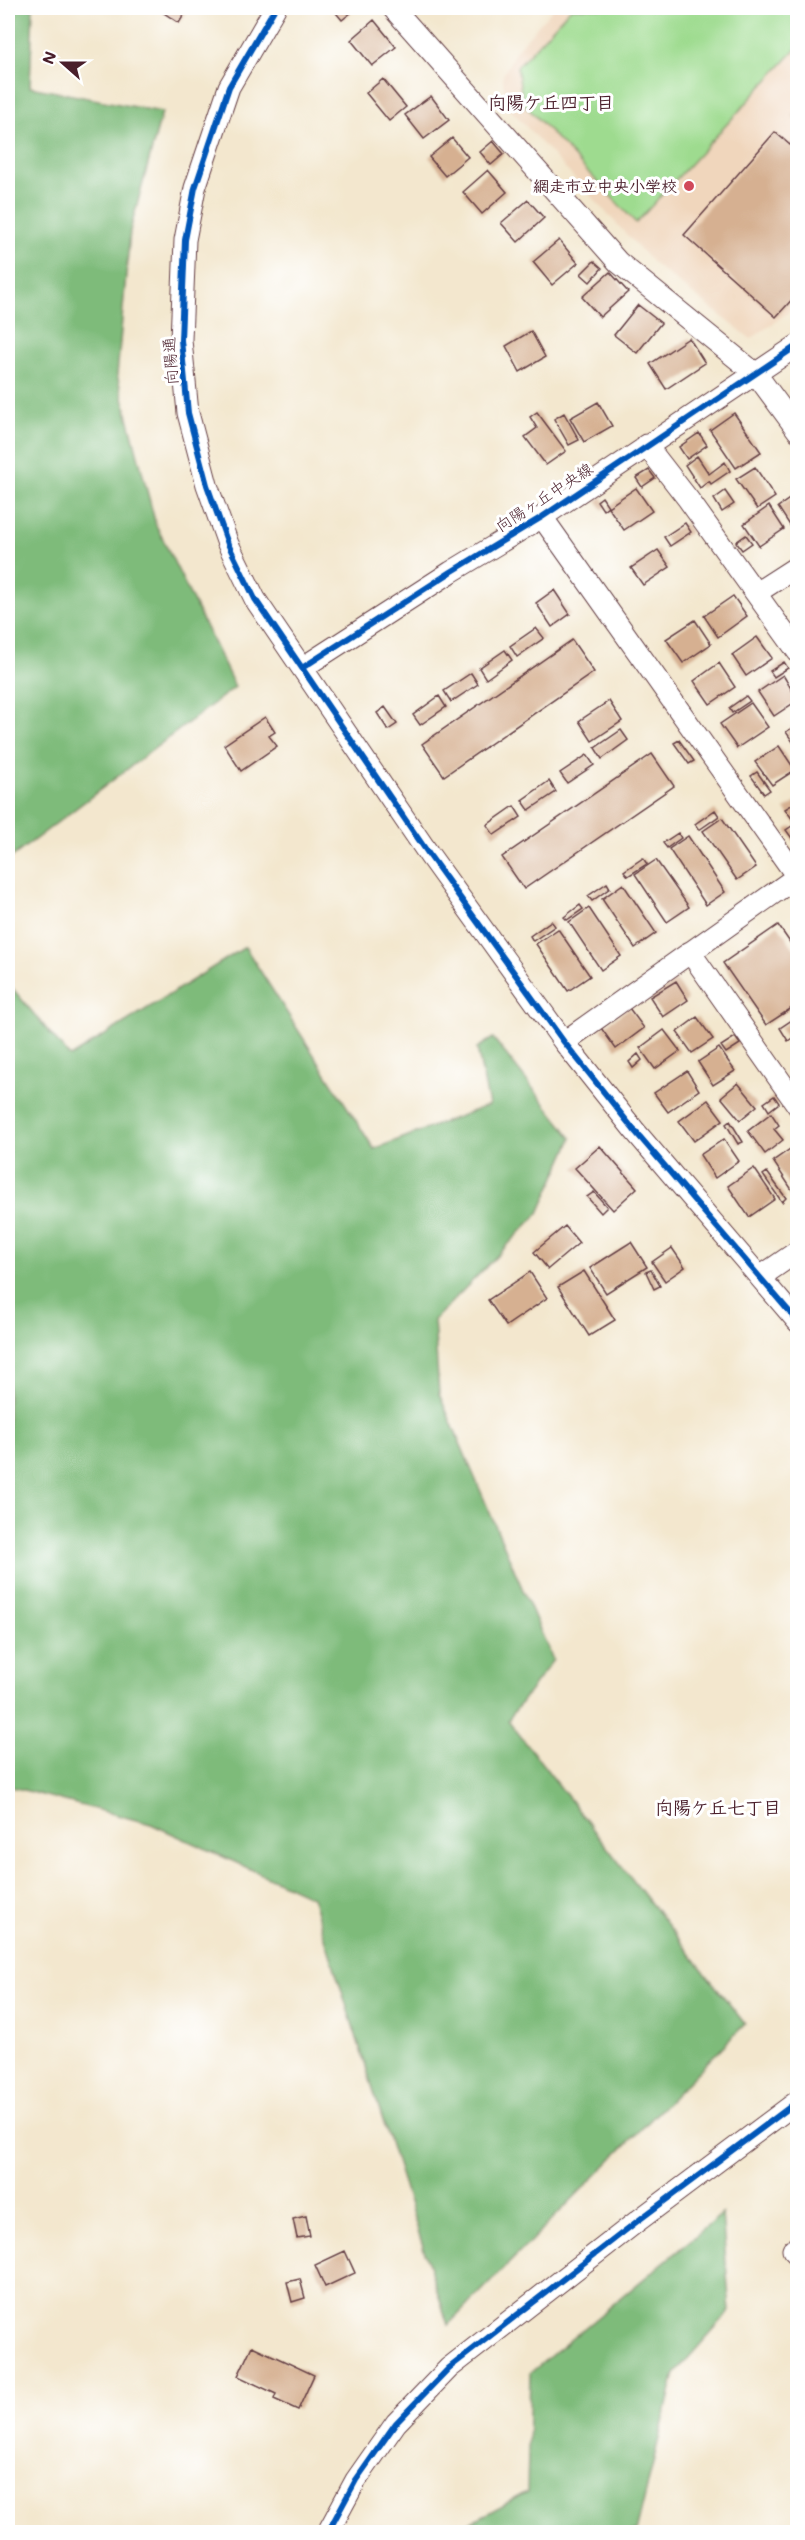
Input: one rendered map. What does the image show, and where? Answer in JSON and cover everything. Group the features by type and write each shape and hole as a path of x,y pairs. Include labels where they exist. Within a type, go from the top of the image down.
{"street":[{"name":"向陽通","path":"275,8 229,87 195,188 185,240 181,340 188,413 207,484 228,544 255,599 430,856 564,1042 634,1130 798,1322"},
{"path":"393,8 618,262 756,374 798,431"},
{"name":"向陽ヶ丘中央線","path":"302,668 451,572 542,517 798,345"},
{"path":"646,445 798,652"},
{"path":"542,517 797,877 564,1042"},
{"path":"756,593 798,566"},
{"path":"690,952 798,1106"},
{"path":"760,1277 798,1251"},
{"path":"328,2532 356,2480 396,2423 449,2368 635,2223 798,2101"},
{"path":"798,2247 793,2250 798,2255"}],"shaded area":[{"name":"網走市立中央小学校","path":"554,8 797,8 797,306 751,339 654,264 508,107 502,77 516,50"}],"green space":[{"path":"8,8 33,8 30,87 162,112 130,231 117,375 156,525 235,687 8,860"},
{"path":"571,8 797,8 797,48 636,223 523,103 517,67"},
{"path":"245,947 374,1149 489,1105 477,1048 493,1038 572,1138 539,1213 434,1320 439,1394 553,1660 508,1720 745,2024 448,2325 312,1897 151,1824 8,1786 8,983 70,1057"},
{"path":"722,2214 730,2311 675,2373 636,2532 453,2532 527,2492 530,2373"}],"building":[{"path":"163,8 188,8 179,23 161,11"},
{"path":"332,8 357,8 342,20"},
{"path":"374,20 396,47 372,66 351,40"},
{"path":"383,79 406,107 389,121 366,93"},
{"path":"431,96 449,120 424,139 405,115"},
{"path":"798,110 798,121 792,116"},
{"path":"775,132 790,145 798,137 798,293 776,317 684,235"},
{"path":"452,138 468,157 445,176 429,157"},
{"path":"493,141 504,154 491,165 480,152"},
{"path":"488,170 507,192 482,214 463,192"},
{"path":"528,200 544,218 518,242 501,223"},
{"path":"559,240 578,263 552,285 533,262"},
{"path":"594,261 602,268 590,282 581,274"},
{"path":"610,272 628,292 600,317 582,297"},
{"path":"638,305 661,323 637,353 614,335"},
{"path":"531,331 545,357 520,372 506,346"},
{"path":"689,338 705,363 666,389 650,364"},
{"path":"598,402 612,426 584,442 570,418"},
{"path":"537,412 566,451 546,465 525,437 537,428 530,417"},
{"path":"564,413 579,440 569,445 554,419"},
{"path":"734,413 761,452 736,468 710,430"},
{"path":"699,433 707,445 687,459 679,447"},
{"path":"697,456 709,474 725,462 730,471 711,484 709,481 700,488 685,465"},
{"path":"755,467 775,497 757,509 736,479"},
{"path":"649,470 655,478 642,487 636,478"},
{"path":"636,488 652,511 624,530 608,507"},
{"path":"725,491 734,504 722,512 714,499"},
{"path":"798,493 798,523 791,527 778,507"},
{"path":"602,497 608,506 603,510 597,501"},
{"path":"769,506 784,529 759,546 744,524"},
{"path":"685,523 691,532 670,546 664,537"},
{"path":"746,535 752,543 742,550 736,542"},
{"path":"658,550 670,567 643,585 631,568"},
{"path":"798,581 798,597 790,586"},
{"path":"554,590 570,614 552,627 536,603"},
{"path":"733,596 747,616 718,637 704,616"},
{"path":"695,620 711,644 683,663 666,639"},
{"path":"536,628 544,638 517,657 510,646"},
{"path":"757,637 772,658 746,676 732,655"},
{"path":"572,640 594,672 444,776 422,744"},
{"path":"505,650 512,660 486,679 479,668"},
{"path":"784,662 788,668 774,677 770,671"},
{"path":"719,663 735,687 710,704 694,681"},
{"path":"471,673 478,684 451,702 444,691"},
{"path":"783,675 798,700 774,716 758,692"},
{"path":"439,696 446,707 420,725 413,715"},
{"path":"746,696 750,701 732,713 729,708"},
{"path":"609,701 622,721 592,741 579,721"},
{"path":"751,703 768,727 737,748 720,724"},
{"path":"385,707 397,724 388,730 377,713"},
{"path":"265,717 275,732 269,736 277,746 241,771 224,745"},
{"path":"798,724 798,749 786,732"},
{"path":"621,730 628,740 602,759 595,748"},
{"path":"679,740 694,761 689,764 674,743"},
{"path":"779,746 795,770 772,785 755,762"},
{"path":"652,754 674,786 524,889 502,857"},
{"path":"587,755 594,765 567,783 560,773"},
{"path":"757,772 770,790 764,794 751,776"},
{"path":"549,781 556,792 529,810 522,800"},
{"path":"798,801 798,827 785,809"},
{"path":"514,806 521,817 494,835 487,825"},
{"path":"715,810 719,816 699,830 695,824"},
{"path":"722,818 756,867 737,880 703,831"},
{"path":"792,826 798,834 796,844 786,830"},
{"path":"678,833 681,838 667,848 663,843"},
{"path":"688,836 725,892 706,905 669,849"},
{"path":"643,858 647,864 628,876 624,871"},
{"path":"656,860 689,907 667,922 635,874"},
{"path":"607,883 610,888 592,901 588,896"},
{"path":"623,884 656,933 635,948 602,899"},
{"path":"580,905 583,909 567,920 564,917"},
{"path":"589,908 621,956 601,970 569,922"},
{"path":"551,921 555,926 533,941 530,936"},
{"path":"778,925 798,954 798,1004 766,1025 723,963"},
{"path":"558,929 590,976 568,991 536,944"},
{"path":"676,981 688,1000 663,1017 650,997"},
{"path":"629,1008 644,1028 616,1049 601,1028"},
{"path":"798,1016 798,1034 788,1041 780,1028"},
{"path":"697,1017 713,1039 692,1053 677,1032"},
{"path":"664,1030 680,1051 655,1069 640,1048"},
{"path":"735,1037 740,1044 726,1053 721,1046"},
{"path":"719,1048 735,1071 713,1085 698,1062"},
{"path":"638,1054 642,1060 633,1068 629,1062"},
{"path":"687,1071 699,1090 668,1112 654,1093"},
{"path":"738,1083 757,1106 740,1120 721,1097"},
{"path":"774,1096 779,1103 769,1111 764,1103"},
{"path":"708,1100 723,1120 694,1141 679,1121"},
{"path":"771,1113 779,1125 774,1129 783,1140 765,1154 748,1131"},
{"path":"730,1121 743,1142 738,1144 726,1124"},
{"path":"724,1139 739,1161 715,1178 700,1155"},
{"path":"600,1146 637,1188 613,1210 575,1168"},
{"path":"793,1147 798,1155 798,1199 773,1161"},
{"path":"754,1168 775,1199 749,1217 728,1186"},
{"path":"767,1172 786,1198 782,1202 763,1175"},
{"path":"594,1192 607,1207 601,1213 587,1197"},
{"path":"565,1226 579,1243 548,1269 534,1252"},
{"path":"631,1242 647,1267 606,1293 590,1268"},
{"path":"672,1248 685,1267 665,1281 652,1262"},
{"path":"651,1270 660,1286 654,1289 646,1272"},
{"path":"584,1271 615,1320 589,1336 558,1287"},
{"path":"530,1272 547,1298 506,1326 488,1300"},
{"path":"306,2216 310,2236 297,2238 293,2219"},
{"path":"345,2251 355,2273 325,2287 315,2265"},
{"path":"300,2279 305,2298 292,2302 287,2282"},
{"path":"252,2346 314,2375 298,2410 274,2399 276,2394 238,2376"}],"cycle path":[{"path":"275,8 229,87 195,188 185,240 181,340 188,413 207,485 228,544 255,599 430,856 564,1042 634,1130 798,1322"},
{"path":"302,668 451,572 542,517 798,345"},
{"path":"328,2532 356,2480 396,2423 449,2368 635,2223 798,2101"}],"place":[{"name":"網走市立中央小学校","path":"689,186"}],"district":[{"name":"向陽ケ丘四丁目","path":"551,103"},
{"name":"向陽ケ丘七丁目","path":"718,1808"}]}
